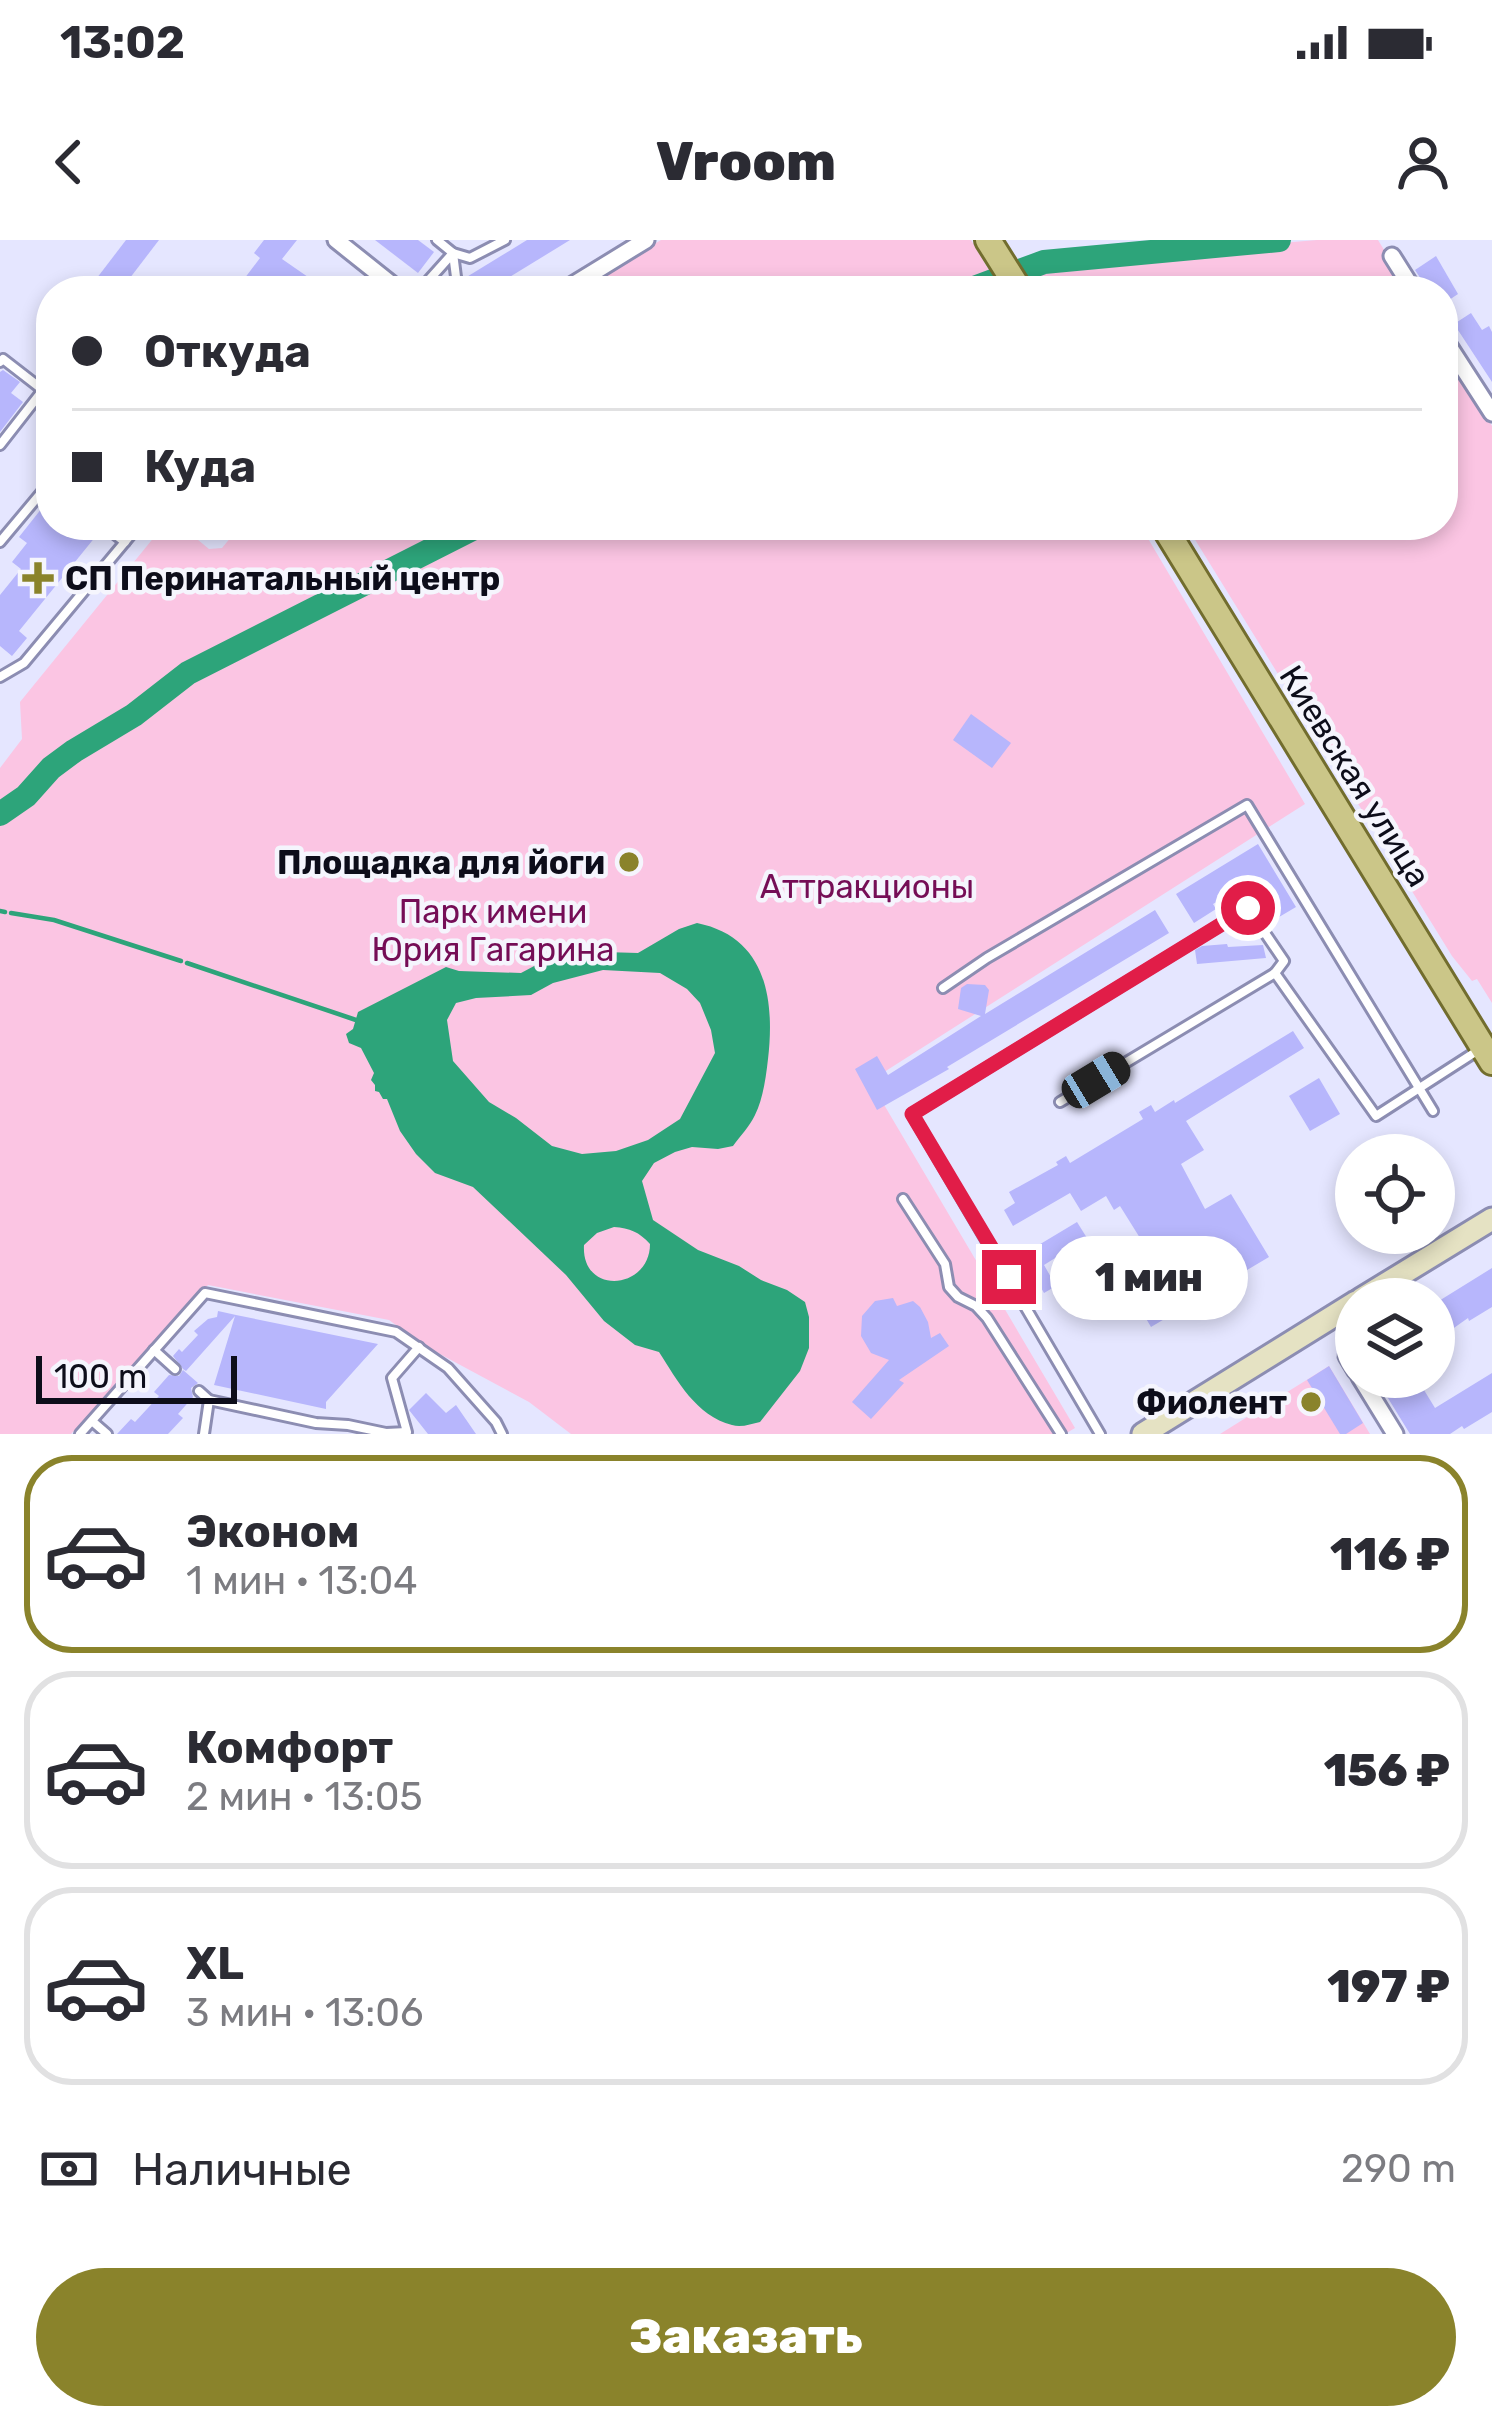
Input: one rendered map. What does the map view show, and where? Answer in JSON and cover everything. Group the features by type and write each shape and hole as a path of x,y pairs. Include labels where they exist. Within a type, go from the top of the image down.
{"main road":[{"path":"990,243 1011,276"},
{"name":"Киевская улица","path":"1172,540 1487,1054"},
{"path":"1394,1278 1492,1219"},
{"path":"1143,1434 1335,1314"}],"street":[{"path":"336,240 381,276"},
{"path":"587,276 646,240"},
{"path":"1392,256 1405,276"},
{"path":"1458,360 1492,413"},
{"path":"1373,1398 1395,1434"}],"lane":[{"path":"437,240 453,253 470,258 505,240"},
{"path":"432,276 453,253"},
{"path":"453,253 456,276"},
{"path":"0,362 3,358 36,384"},
{"path":"0,445 36,399"},
{"path":"0,542 36,499"},
{"path":"0,677 24,664 122,540"},
{"path":"943,988 1247,805 1433,1111"},
{"path":"1060,1102 1275,973 1284,961 1248,908 912,1114 1100,1434"},
{"path":"1275,973 1376,1116 1487,1054"},
{"path":"903,1199 945,1264 949,1287 987,1318 1061,1434"},
{"path":"939,1292 949,1287"},
{"path":"80,1434 205,1293 396,1331 448,1368 502,1434"},
{"path":"199,1391 209,1400 316,1423 386,1434 406,1432 392,1378 418,1348"},
{"path":"154,1350 175,1369"},
{"path":"207,1433 209,1400"},
{"path":"92,1421 106,1434"}],"green space":[{"path":"661,240 971,240 992,276 601,276"},
{"path":"1317,240 1378,240 1400,276 1032,276 1029,271 1042,263"},
{"path":"1458,370 1492,426 1492,1003 1477,979 1472,981 1452,956 1195,540 1458,540"},
{"name":"Парк имени Юрия Гагарина","path":"152,540 198,540 209,549 222,548 229,540 1149,540 1305,804 870,1081 1075,1428 1065,1434 571,1434 529,1402 425,1346 389,1320 208,1285 71,1434 0,1434 0,768 22,739 20,702"},
{"name":"Фиолент","path":"1329,1366 1335,1376 1335,1398 1348,1398 1370,1434 1220,1434"}],"shaded area":[{"path":"697,923 720,930 752,956 767,993 770,1037 758,1109 733,1146 675,1152 654,1163 642,1181 653,1220 698,1250 787,1290 805,1302 809,1317 809,1348 800,1371 760,1422 742,1426 708,1414 659,1352 635,1345 604,1321 566,1275 473,1187 435,1173 400,1131 387,1099 375,1091 374,1073 361,1048 349,1043 346,1034 353,1029 358,1012 446,967 521,973 570,951 638,953","holes":["603,970 660,973 687,989 700,1003 715,1053 680,1119 648,1140 616,1151 582,1154 552,1146 489,1102 453,1061 447,1020 456,1003 531,995 553,983","614,1227 634,1231 650,1244 639,1271 616,1281 593,1273 584,1245 597,1233"]}],"building":[{"path":"126,240 159,240 131,276 98,276"},
{"path":"264,240 297,240 282,259 307,276 246,276 260,258 254,253"},
{"path":"375,240 418,240 434,252 418,273"},
{"path":"527,240 570,240 511,276 468,276"},
{"path":"1436,256 1448,276 1419,276 1415,270"},
{"path":"1471,313 1482,330 1489,326 1492,382 1458,330 1458,321"},
{"path":"0,372 20,382 11,393 23,402 0,432"},
{"name":"СП Перинатальный центр","path":"36,516 36,540 93,540 19,631 27,638 12,656 0,646 0,595 21,569 12,562 27,543 19,537"},
{"path":"971,714 1011,743 992,768 953,740"},
{"path":"1258,844 1296,907 1274,920 1251,882 1213,904 1216,909 1194,923 1176,894"},
{"path":"1155,910 1169,933 877,1110 855,1069 877,1056 888,1075 981,1016 958,1009 961,988 985,985 989,990 985,1014"},
{"path":"1227,944 1263,945 1266,958 1197,964 1195,950"},
{"path":"1293,1031 1304,1048 1186,1121 1204,1150 1181,1164 1205,1209 1231,1194 1269,1257 1151,1327 1109,1256 1140,1238 1120,1206 1114,1210 1106,1196 1081,1211 1070,1193 1013,1226 1004,1210 1015,1203 1009,1192 1066,1156 1070,1163 1143,1119 1139,1112 1151,1105 1155,1112 1175,1103"},
{"path":"1319,1078 1340,1114 1310,1131 1289,1096"},
{"path":"1077,1222 1087,1238 1044,1265 1056,1286 1044,1293 1026,1261 1041,1252 1037,1246"},
{"path":"1492,1268 1492,1307 1455,1327 1455,1291"},
{"path":"893,1298 897,1306 913,1301 920,1307 931,1338 940,1333 949,1346 899,1380 904,1383 871,1419 852,1402 889,1360 871,1353 861,1336 862,1316 875,1301"},
{"path":"218,1311 378,1344 326,1402 326,1409 214,1385 235,1316 183,1369 173,1356"},
{"path":"1329,1366 1335,1376 1335,1398 1348,1398 1363,1423 1340,1434 1307,1380"},
{"path":"183,1370 198,1383 178,1414 183,1418 168,1434 117,1434 159,1396 154,1392 169,1375 179,1376"},
{"path":"1492,1373 1492,1412 1450,1434 1410,1434 1388,1398 1429,1398 1435,1408"},
{"path":"426,1393 446,1413 456,1405 476,1434 428,1434 409,1410"}],"waterway":[{"path":"1006,276 1044,262 1279,240"},
{"path":"0,814 26,796 51,768 134,715 188,673 450,540"},
{"path":"0,911 5,912"},
{"path":"11,913 54,920 181,961"},
{"path":"187,963 356,1020"}],"place":[{"name":"СП Перинатальный центр","path":"38,578"},
{"name":"Площадка для йоги","path":"629,862"},
{"name":"Фиолент","path":"1311,1402"}],"route":[{"path":"1009,1277 912,1114 1248,908"}],"park label":[{"name":"Аттракционы","path":"867,886"}]}
